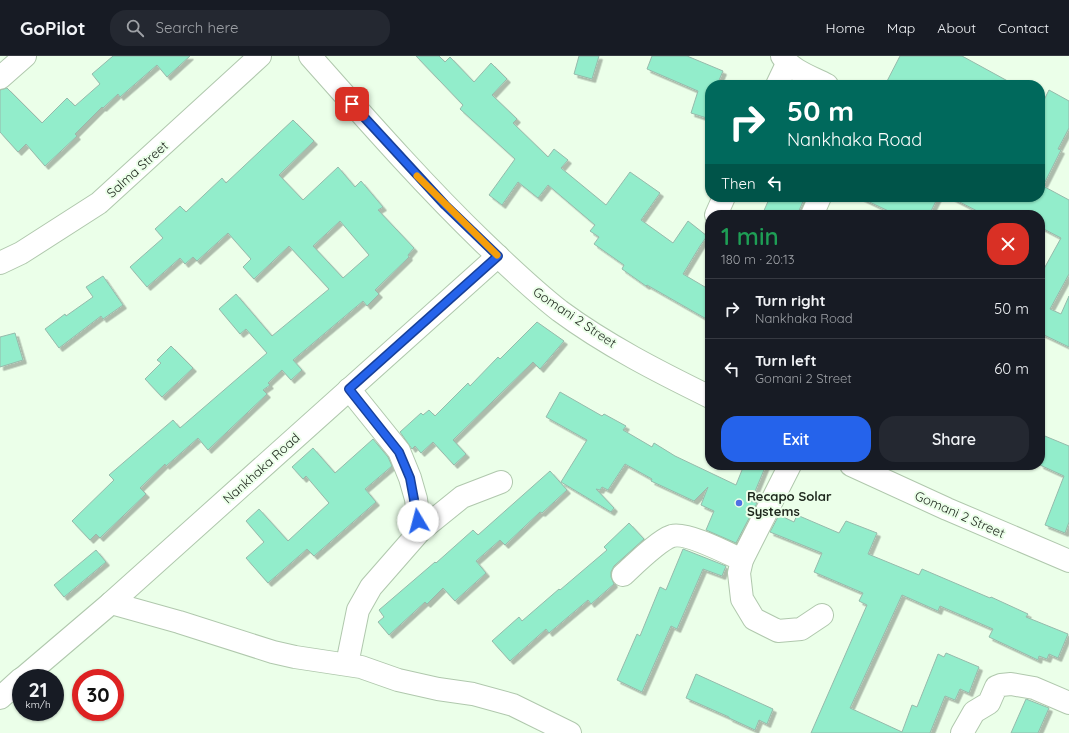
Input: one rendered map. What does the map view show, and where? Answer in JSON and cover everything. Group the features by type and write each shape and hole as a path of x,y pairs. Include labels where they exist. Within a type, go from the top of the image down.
{"street":[{"path":"0,78 25,56"},
{"name":"Salma Street","path":"0,262 27,250 99,203 260,56"},
{"name":"Gomani 2 Street","path":"310,56 440,200 530,286 561,311 597,335 666,375 705,394"},
{"path":"779,80 785,60 819,80"},
{"name":"Nankhaka Road","path":"34,669 111,603 498,256"},
{"path":"349,389 399,452 410,478 416,500 420,531"},
{"path":"787,470 742,560 739,573 742,599 754,619 778,631 801,629 822,615"},
{"name":"Gomani 2 Street","path":"862,470 947,509 1069,561"},
{"path":"347,664 358,610 368,593 420,531 462,497 501,482"},
{"path":"623,575 661,542 672,536 684,536 742,560"},
{"path":"111,603 179,622 273,652 295,657 361,667 398,680 438,689 473,694 513,704 570,733"},
{"path":"962,733 974,712 989,703 996,687 1001,685 1011,684 1034,688 1069,703"},
{"name":"Nankhaka Road","path":"0,698 12,688"}],"building":[{"path":"113,56 190,56 167,77 157,65 120,97 118,94 103,108 102,107 75,134 77,136 45,166 26,144 18,152 0,132 0,90 7,88 42,123 67,98 75,106 100,84 92,74"},
{"path":"416,56 439,56 445,62 450,57 474,82 491,63 507,79 492,95 517,119 513,123 548,157 554,149 568,160 561,168 606,205 630,172 660,193 641,220 673,243 688,221 705,234 705,239 683,274 705,287 705,318 647,285 646,286 622,269 624,265 594,244 599,237 590,231 595,225 548,185 538,198 518,182 502,205 489,195 515,159 460,109 463,105"},
{"path":"579,56 599,56 592,79 574,74"},
{"path":"652,56 687,56 723,71 719,80 705,80 705,117 691,113 698,91 647,69"},
{"path":"900,56 962,56 1006,80 888,80"},
{"path":"1049,90 1069,101 1069,128 1058,149 1061,150 1045,182 1045,98"},
{"path":"293,120 314,141 279,175 303,200 338,167 355,187 361,181 383,207 378,210 414,248 408,255 409,257 375,290 379,294 367,306 363,301 293,360 302,370 291,380 282,370 268,383 270,385 263,390 267,394 208,450 198,438 166,466 165,464 140,488 146,494 100,538 96,534 90,540 72,521 114,480 109,475 173,420 180,428 267,353 246,329 240,334 219,309 236,294 272,336 329,289 289,246 254,279 243,267 251,259 228,233 197,261 193,257 185,264 180,258 147,287 130,267 163,238 155,229 180,206 186,212 222,178 226,183","holes":["340,221 369,255 343,278 313,246"]},
{"path":"1045,187 1069,200 1069,274 1050,309 1061,314 1069,296 1069,347 1045,335 1045,267 1061,238 1045,230 1045,210 975,210 960,202 1045,202"},
{"path":"768,202 803,202 799,210 764,210"},
{"path":"870,202 936,202 932,210 886,210"},
{"path":"103,276 123,305 103,319 101,316 59,348 45,329 65,314 66,316 93,297 86,287"},
{"path":"537,322 564,341 540,369 533,362 453,440 466,454 454,465 433,442 421,453 415,446 412,449 400,432 421,413 423,415 429,410 435,416 468,383 470,386 498,357 500,359"},
{"path":"15,333 23,360 0,367 0,337"},
{"path":"171,346 193,368 162,397 145,379 161,363 157,360"},
{"path":"560,392 602,416 604,414 626,426 623,430 652,447 654,443 675,456 736,485 742,470 764,470 751,501 757,503 736,543 706,530 714,511 701,505 708,487 694,501 651,481 652,479 625,464 608,490 602,487 600,490 596,489 614,508 611,512 561,482 587,440 546,417"},
{"path":"1045,436 1069,446 1069,522 1065,533 1045,525 1064,476 1045,467"},
{"path":"373,439 388,457 392,466 365,489 376,502 314,556 307,549 268,583 246,558 264,542 246,521 259,509 288,541 329,503 306,476 303,479 292,467 313,448 335,473"},
{"path":"550,471 567,490 542,513 540,512 505,545 500,540 476,561 486,573 455,601 443,588 427,604 425,602 389,635 378,622 384,617 379,610 473,530 478,535"},
{"path":"779,515 794,522 797,515 839,533 846,521 877,533 868,554 919,575 922,569 990,598 991,597 1028,614 1026,617 1068,634 1058,658 1049,654 1047,659 1039,656 1038,660 989,637 993,629 940,606 938,611 902,595 850,708 902,732 912,705 917,707 938,654 944,657 946,653 979,667 969,693 960,689 955,700 945,696 930,733 811,733 867,605 859,601 863,593 814,572 822,553 770,532"},
{"path":"629,523 644,539 614,566 611,572 611,577 614,584 591,604 588,600 549,633 546,629 510,661 492,641 519,617 522,621 607,550 604,547"},
{"path":"683,549 726,566 722,576 703,569 677,629 671,626 642,692 617,680 637,634 640,636 660,587 666,590"},
{"path":"96,550 106,562 64,597 54,585"},
{"path":"696,674 773,709 767,724 759,720 755,730 686,698"},
{"path":"1026,699 1049,708 1038,733 1011,733"}],"slow traffic":[{"path":"417,176 497,255"}],"place":[{"name":"Recapo Solar Systems","path":"739,503"}],"route":[{"path":"352,104 445,205 498,256 349,389 399,452 410,478 416,500 418,521"}]}
